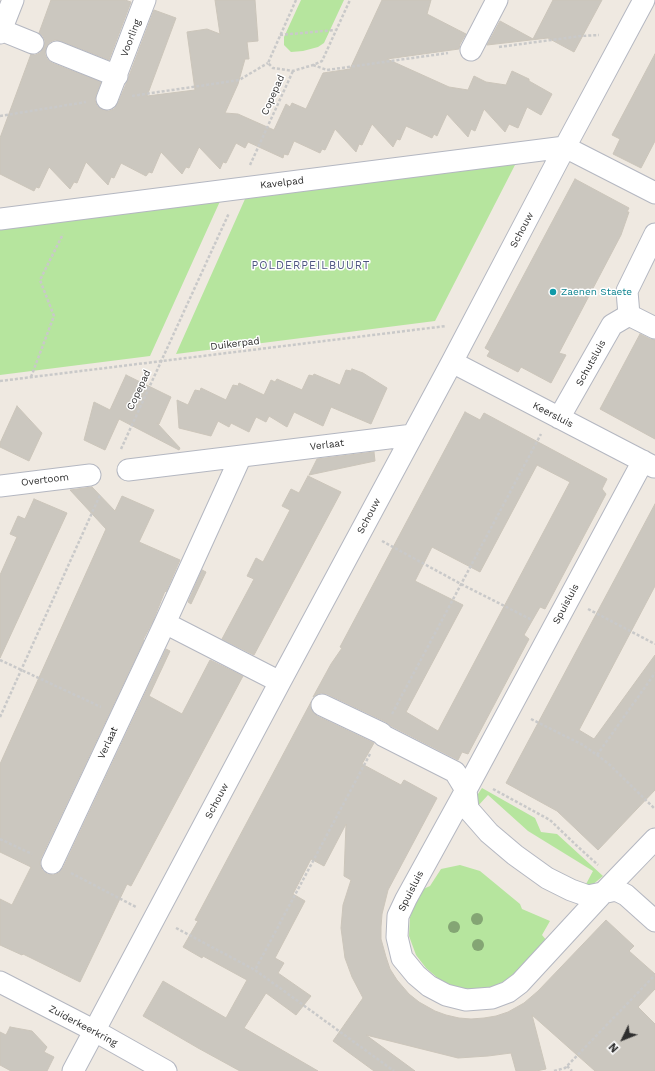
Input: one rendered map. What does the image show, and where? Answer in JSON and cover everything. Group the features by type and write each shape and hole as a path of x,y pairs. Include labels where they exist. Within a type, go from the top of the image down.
{"street":[{"path":"13,0 1,32 33,43"},
{"name":"Voorling","path":"107,99 145,0"},
{"path":"471,50 497,0"},
{"name":"Schouw","path":"73,1071 644,0"},
{"path":"57,52 116,76"},
{"path":"565,147 655,193"},
{"name":"Kavelpad","path":"0,219 565,147"},
{"path":"655,234 627,291 629,315 655,328"},
{"name":"Schutsluis","path":"559,418 612,325 629,315"},
{"name":"Keersluis","path":"452,362 649,464"},
{"name":"Verlaat","path":"128,470 413,435"},
{"name":"Verlaat","path":"52,864 241,456"},
{"name":"Spuisluis","path":"649,464 569,599 406,899 398,916 397,937 402,958 416,975 429,986 446,995 466,1000 492,998 508,992 520,983 655,838"},
{"name":"Overtoom","path":"0,486 90,475"},
{"path":"164,623 280,682"},
{"path":"322,705 381,733 384,736 455,772 470,783 468,808 489,833 515,855 547,878 571,890 588,896 609,886 626,895 655,921"},
{"name":"Zuiderkeerkring","path":"0,982 95,1031 166,1071"}],"path":[{"name":"Copepad","path":"296,0 268,63 273,68 293,71 322,61 350,0"},
{"path":"280,35 336,30"},
{"path":"0,116 239,80 268,63"},
{"name":"Copepad","path":"120,452 293,71"},
{"path":"31,377 54,316 40,280 74,210"},
{"name":"Duikerpad","path":"0,381 472,323"},
{"path":"0,717 100,495"},
{"path":"362,530 461,584 552,630"},
{"path":"569,599 655,644"},
{"path":"0,660 121,716"},
{"path":"597,755 655,673"},
{"path":"509,710 537,721 583,745 610,765 655,810"},
{"path":"470,783 506,796 550,820 576,845 609,886"},
{"path":"0,839 52,864 255,970"},
{"path":"554,1071 565,1068 655,975"},
{"path":"567,1066 572,1071"}],"green space":[{"path":"301,0 344,0 324,43 318,47 303,51 291,52 284,45 284,37"},
{"path":"516,163 435,321 176,354 245,199"},
{"path":"221,199 150,356 0,375 0,227"},
{"path":"482,788 535,818 541,832 557,834 603,876 591,886 585,886 593,871 528,831 488,795 477,807 474,800"},
{"path":"460,865 480,871 520,904 522,909 550,921 542,935 547,941 518,975 494,986 476,990 455,987 440,980 426,968 416,955 409,936 410,917 421,890 430,886 441,869"}],"building":[{"path":"51,0 125,0 131,2 109,60 61,41 55,40 50,42 46,48 45,54 47,59 52,63 101,82 95,100 97,106 103,110 109,111 114,109 118,103 154,10 176,18 147,96 195,90 187,32 207,29 220,34 215,0 255,0 258,41 247,42 249,59 245,59 238,84 225,113 238,114 274,130 286,104 290,107 292,103 306,109 323,73 350,69 382,0 431,0 427,14 466,34 460,44 459,49 387,59 449,87 468,90 474,76 486,82 506,85 512,71 529,79 529,81 552,94 541,115 527,107 518,128 509,124 505,132 484,109 475,131 471,129 468,137 447,114 437,136 434,134 432,138 406,126 400,140 397,139 393,147 372,124 362,145 359,144 356,152 335,129 325,150 322,149 320,153 294,141 288,155 284,154 283,158 248,142 245,148 236,143 226,163 223,162 220,169 199,147 189,168 186,167 182,174 161,152 152,173 149,172 146,176 121,163 114,178 111,177 108,185 86,162 77,183 74,182 70,189 49,167 39,188 36,187 34,191 0,174 0,138 31,54 35,55 40,53 44,47 45,41 43,36 39,33"},
{"path":"553,0 602,0 574,52 548,38 487,45 500,21 533,39"},
{"path":"655,54 655,141 641,168 613,154 620,139 612,135"},
{"name":"Zaenen Staete","path":"575,179 629,208 627,212 629,212 621,235 559,353 566,355 551,383 521,367 518,372 487,356 490,351 485,348"},
{"path":"640,334 655,340 655,439 600,409"},
{"path":"352,369 363,373 387,388 371,424 331,407 323,426 294,412 287,427 269,416 266,422 256,417 249,432 231,423 229,427 218,421 211,436 179,428 177,400 188,405 195,390 200,391 201,388 226,400 233,385 238,386 239,383 264,395 271,380 275,382 277,379 302,390 309,375 313,376 314,374 340,385 346,370 351,371"},
{"path":"126,375 171,397 159,424 157,423 180,448 179,450 119,419 105,450 84,440 94,402 110,410"},
{"path":"17,406 42,433 29,461 0,447 0,443"},
{"path":"465,412 480,420 484,413 607,479 602,489 606,494 545,609 540,607 524,635 529,639 468,754 462,752 458,760 391,726 386,722 327,694 321,693 313,697 331,664 342,648 340,647","holes":["537,465 570,482 438,731 406,712 463,605 415,581 432,547 480,572"]},
{"path":"374,452 375,461 309,475 317,459"},
{"path":"308,476 341,492 254,655 222,639 254,579 247,576 256,558 263,562 290,510 282,506 291,489 299,493"},
{"path":"92,487 115,511 122,496 154,510 139,542 180,560 153,621 41,858 40,864 42,870 47,874 53,875 59,873 63,868 166,649 170,651 149,696 182,714 210,660 243,676 131,886 127,884 80,982 23,954 22,955 0,945 0,899 12,905 31,867 0,852 0,764 106,529 70,490"},
{"path":"34,499 67,513 0,658 0,575 17,537 10,534 18,516 25,519"},
{"path":"655,504 655,586 579,730 594,739 655,655 655,790 598,850 557,811 506,783"},
{"path":"202,570 206,572 191,604 188,602"},
{"path":"311,702 310,706 312,711 317,716 374,743 362,764 401,785 404,780 437,798 388,890 382,914 381,939 390,969 409,994 419,1002 435,1011 459,1018 484,1018 508,1012 524,1003 538,991 606,920 634,946 629,951 655,974 655,989 638,1007 655,1024 655,1071 595,1071 532,1015 546,1069 536,1071 516,1071 511,1053 458,1058 366,1035 415,1071 374,1071 333,1041 363,998 352,977 345,958 341,928 343,905 351,880 344,876 346,824 324,866 311,859 293,894 305,901 275,958 284,963 278,973 311,996 296,1015 266,993 244,1028 318,1071 240,1071 143,1016 163,981 226,1018 247,980 183,947 198,921 195,920"},
{"path":"10,1027 32,1031 47,1047 44,1052 54,1057 47,1071 11,1071 0,1065 0,1032 6,1035"}],"place":[{"name":"Zaenen Staete","path":"553,292"}],"district":[{"name":"POLDERPEILBUURT","path":"311,266"}]}
